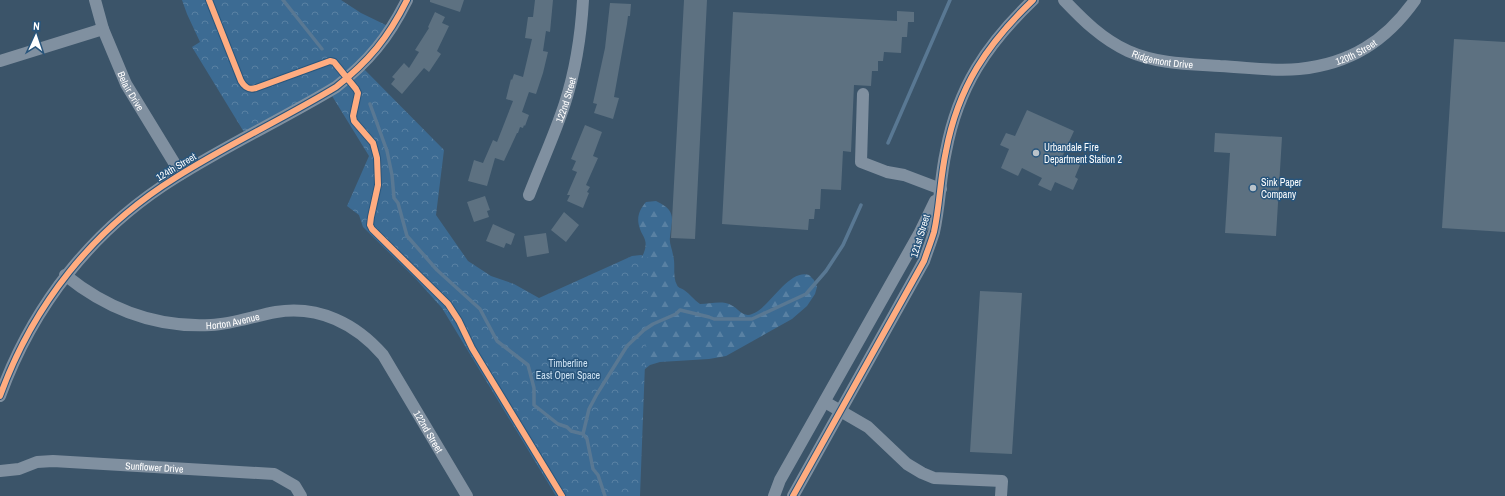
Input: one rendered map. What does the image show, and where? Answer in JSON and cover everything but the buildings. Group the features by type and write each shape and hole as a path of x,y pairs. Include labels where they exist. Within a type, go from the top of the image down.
{"street":[{"name":"Belair Drive","path":"95,0 103,29 126,84 181,174"},
{"name":"124th Street","path":"0,396 21,346 37,316 65,275 95,242 120,218 181,174 336,87 354,73 371,56 397,20 407,0"},
{"name":"122nd Street","path":"529,195 565,103 574,71 580,38 583,0"},
{"name":"121st Street","path":"793,496 924,261 933,234 941,189 945,152 951,126 960,100 970,79 986,52 1001,33 1033,0"},
{"name":"Ridgemont Drive","path":"1064,0 1095,31 1117,45 1146,58 1181,64 1280,69"},
{"name":"120th Street","path":"1280,69 1317,67 1362,51 1389,31 1404,15 1415,0"},
{"path":"0,61 103,29"},
{"path":"863,94 861,162 887,172 904,175 941,189"},
{"name":"121st Street","path":"774,496 780,480 919,234 941,189"},
{"name":"Horton Avenue","path":"65,275 84,290 114,307 147,319 170,324 212,325 237,322 277,312 295,311 312,312 328,316 358,331 372,342 384,355 391,367"},
{"name":"122nd Street","path":"391,367 467,496"},
{"path":"825,402 868,427 907,464 922,473 934,478 1002,481 1001,496"},
{"name":"Sunflower Drive","path":"0,471 19,469 37,462 53,461 274,474 295,486 301,496"}],"green space":[{"name":"Timberline East Open Space","path":"182,0 341,0 361,13 392,28 361,66 444,150 436,215 468,261 491,276 514,284 539,298 632,256 641,255 649,258 640,496 556,496 442,308 415,278 363,227 359,215 347,206 369,156 329,91 247,137 192,47 200,42"},
{"path":"656,201 667,208 672,216 670,241 674,259 674,274 678,287 700,304 724,303 734,306 743,314 749,315 766,305 786,283 801,275 809,275 814,280 817,287 815,294 807,306 792,319 726,356 709,359 660,362 650,365 640,373 641,259 646,243 640,230 638,218 640,211 646,202"}],"waterway":[{"path":"283,0 322,49"},
{"path":"888,143 950,0"},
{"path":"370,104 387,151 392,175 394,198 398,203 407,236 437,270 480,309 497,341 528,365 534,388 534,405 558,424 567,427 571,431 583,434 587,439 593,469 598,475 605,496"},
{"path":"583,434 589,409 597,394 627,346 644,330 653,324 676,314 680,310 714,319 752,319 806,294 826,271 843,245 861,205"}],"cycle path":[{"path":"209,0 241,81 247,88 256,88 330,61 334,62 356,89 358,93 353,116 354,121 373,143 377,158 378,185 371,217 370,225 372,229 448,304 459,321 472,348 562,496"},
{"path":"0,396 14,363 48,300 92,245 145,198 175,178 215,154 336,87 358,68 377,48 393,26 407,0"},
{"path":"793,496 924,261 934,232 944,161 951,128 967,87 988,50 1033,0"}],"place":[{"name":"Urbandale Fire Department Station 2","path":"1036,153"},
{"name":"Sink Paper Company","path":"1253,188"}]}
